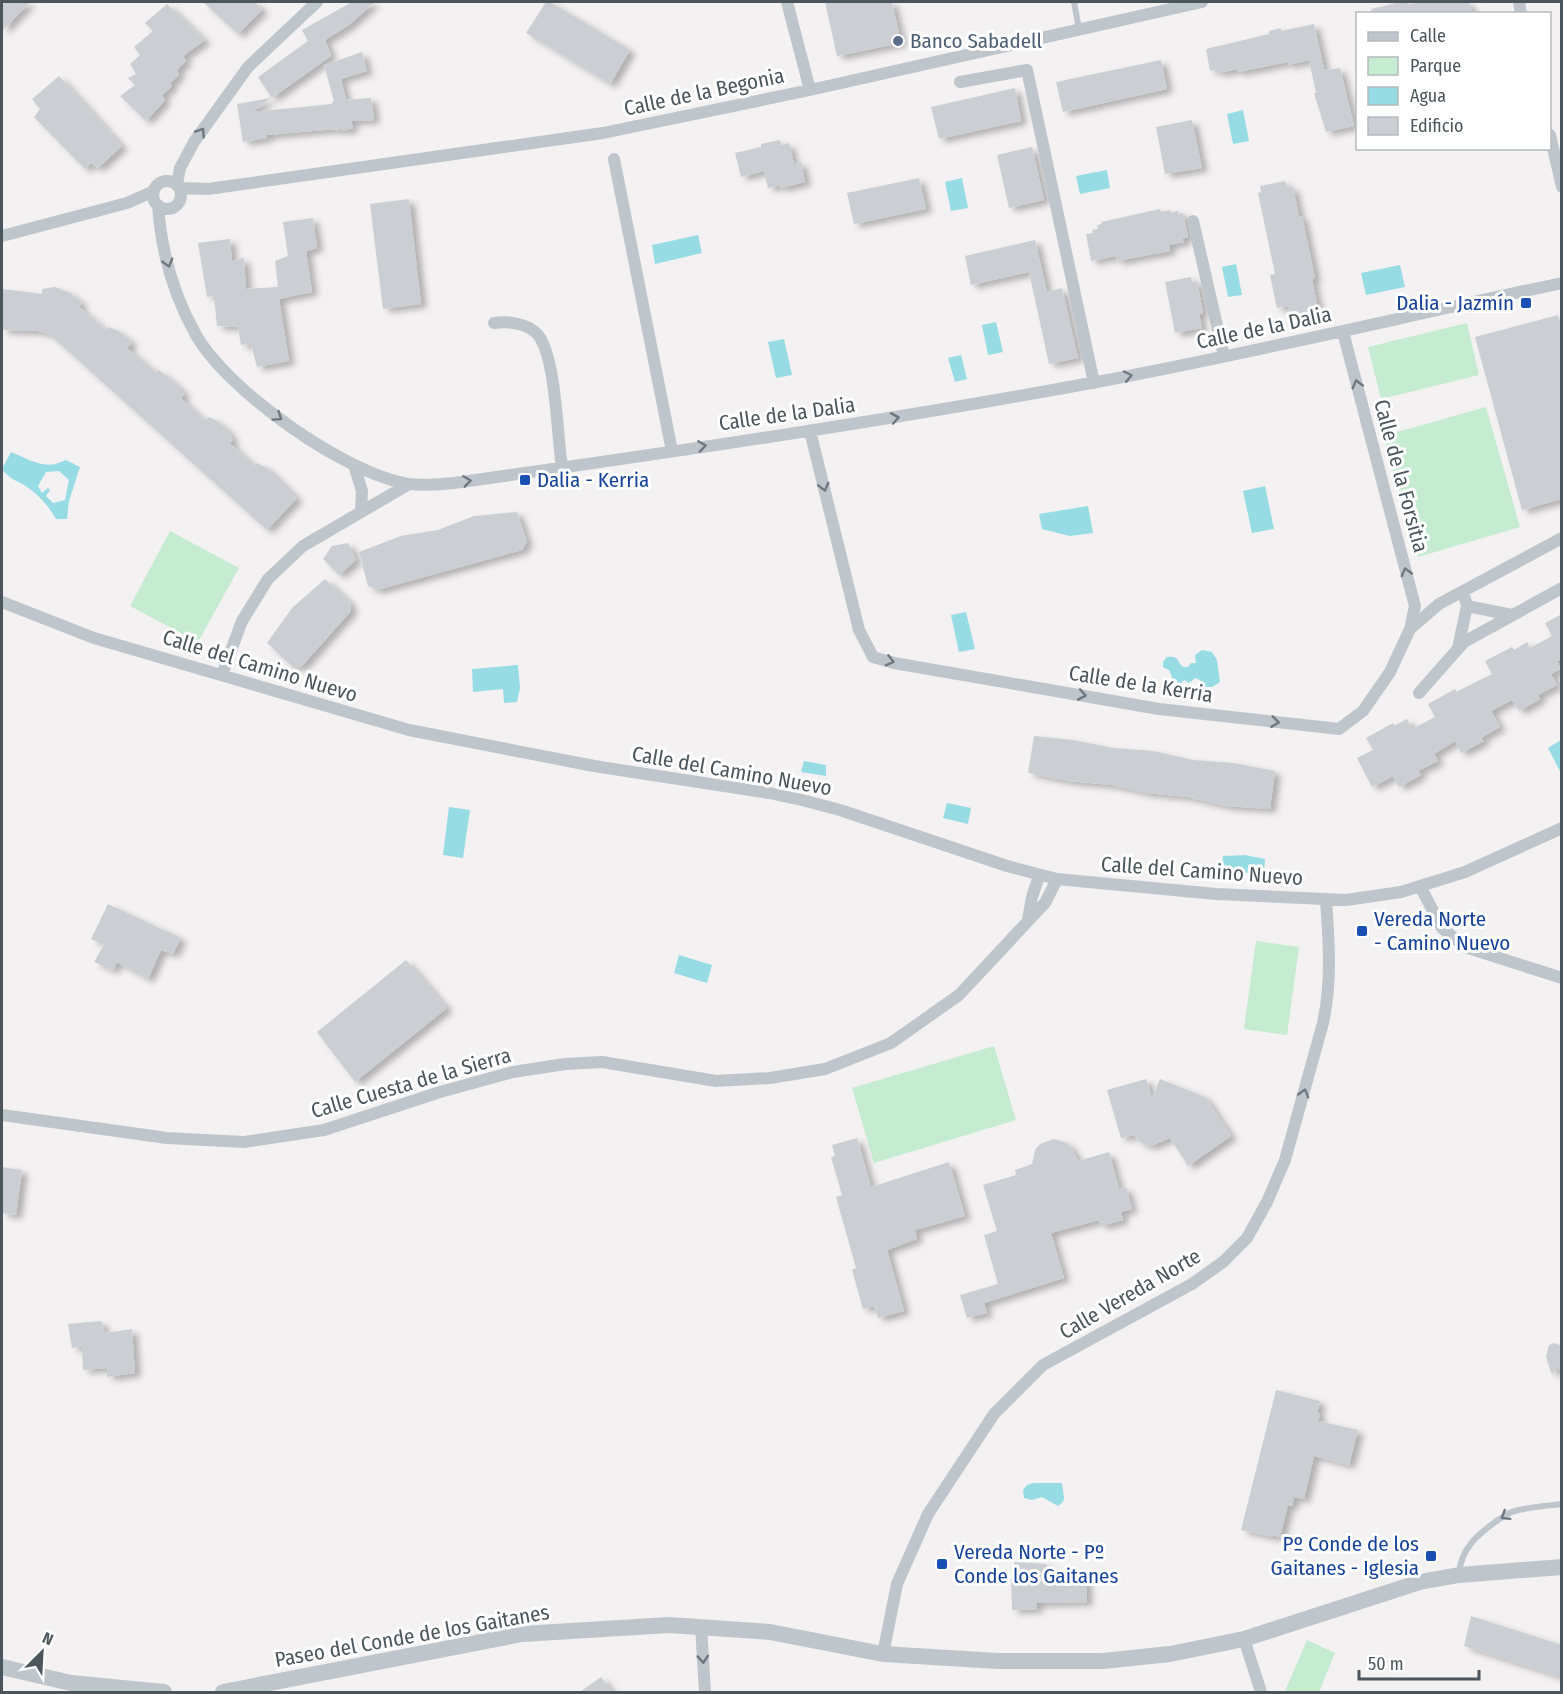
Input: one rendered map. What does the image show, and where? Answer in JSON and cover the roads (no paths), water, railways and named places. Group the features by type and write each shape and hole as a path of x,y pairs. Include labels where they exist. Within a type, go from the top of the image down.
{"street":[{"path":"179,191 171,181 164,181 158,185 156,200 164,209 172,208 179,191 180,168 194,142 248,67 317,2"},
{"path":"787,2 810,90"},
{"name":"Calle de la Begonia","path":"179,191 208,189 603,133 810,90 1202,2"},
{"path":"960,82 1027,70 1094,383"},
{"path":"1551,139 1562,188"},
{"path":"614,159 672,451"},
{"path":"2,236 127,203 156,200"},
{"name":"Calle de la Dalia","path":"156,200 167,263 185,312 197,337 233,381 262,406 306,437 354,465 379,476 409,484 454,483 672,451 1094,383 1343,332 1562,283"},
{"path":"1193,221 1224,356"},
{"path":"494,323 504,322 529,327 546,347 554,387 562,467"},
{"name":"Calle de la Forsitia","path":"1343,332 1415,606 1410,629"},
{"name":"Calle de la Kerria","path":"810,430 859,630 873,657 905,665 1159,709 1339,729 1363,711 1390,672 1410,629 1439,604 1562,538"},
{"path":"354,465 362,491 361,512"},
{"path":"222,675 242,621 268,579 303,546 409,484"},
{"path":"1419,693 1464,642 1562,588"},
{"path":"1458,649 1467,606 1463,591"},
{"name":"Calle del Camino Nuevo","path":"2,602 94,638 420,733 583,765 770,793 802,800 840,810 1039,876 1057,879 1216,894 1326,900 1369,898 1401,892 1465,873 1562,828"},
{"path":"1467,606 1512,615"},
{"path":"1028,920 1039,876"},
{"name":"Calle Cuesta de la Sierra","path":"2,1115 167,1138 244,1142 324,1130 440,1092 513,1072 565,1064 602,1062 716,1081 770,1078 825,1070 891,1043 959,995 1045,903 1057,879"},
{"path":"1420,886 1442,928 1465,947 1562,978"},
{"name":"Calle Vereda Norte","path":"883,1654 897,1584 928,1514 994,1414 1043,1365 1192,1284 1223,1262 1247,1238 1277,1181 1288,1150 1328,1000 1330,962 1326,900"},
{"name":"Paseo del Conde de los Gaitanes","path":"222,1692 522,1634 669,1625 770,1632 883,1654 998,1660 1103,1660 1170,1654 1244,1639 1404,1586 1459,1575 1562,1567"},
{"path":"701,1626 705,1692"},
{"path":"1244,1639 1261,1692"},
{"path":"2,1667 70,1688 164,1692"}],"lane":[{"path":"1074,2 1080,29"},
{"path":"1459,1575 1460,1563 1465,1551 1482,1531 1512,1511 1562,1504"}],"water":[{"path":"1243,110 1249,141 1233,144 1227,114"},
{"path":"1107,170 1110,188 1080,194 1076,176"},
{"path":"962,178 968,208 951,211 945,182"},
{"path":"698,235 702,253 655,264 652,245"},
{"path":"1236,264 1242,295 1228,297 1222,267"},
{"path":"1400,265 1405,287 1366,295 1361,273"},
{"path":"996,322 1003,352 988,355 982,325"},
{"path":"784,339 792,375 776,378 768,342"},
{"path":"961,355 967,379 955,382 948,358"},
{"path":"11,452 38,463 51,465 66,460 80,467 69,501 67,519 56,519 38,495 2,469","holes":["59,471 69,480 65,500 53,503 46,496 50,490 48,488 42,493 38,486 46,472"]},
{"path":"1265,486 1274,529 1252,533 1243,491"},
{"path":"1088,506 1093,533 1070,536 1042,529 1039,514"},
{"path":"966,612 975,649 959,652 951,615"},
{"path":"1202,650 1212,652 1217,660 1220,682 1212,687 1203,687 1200,680 1195,678 1189,683 1184,680 1179,685 1172,683 1169,670 1163,667 1163,662 1167,657 1176,658 1183,667 1188,667 1191,663 1196,663 1195,655"},
{"path":"518,665 520,688 517,702 504,703 503,689 473,692 472,669"},
{"path":"1561,740 1562,773 1548,748"},
{"path":"804,761 826,765 826,776 801,772"},
{"path":"947,803 971,808 968,824 943,818"},
{"path":"449,807 470,810 463,858 443,855"},
{"path":"1245,855 1265,859 1264,873 1222,870 1223,856"},
{"path":"679,955 712,965 707,983 674,973"},
{"path":"1062,1483 1063,1502 1058,1506 1042,1497 1032,1500 1024,1498 1023,1490 1027,1485"}],"place":[{"name":"Banco Sabadell","path":"898,41"},
{"name":"Dalia - Jazmín","path":"1526,303"},
{"name":"Dalia - Kerria","path":"525,480"},
{"name":"Vereda Norte - Camino Nuevo","path":"1362,931"},
{"name":"Pº Conde de los Gaitanes - Iglesia","path":"1431,1556"},
{"name":"Vereda Norte - Pº Conde los Gaitanes","path":"942,1564"}]}
